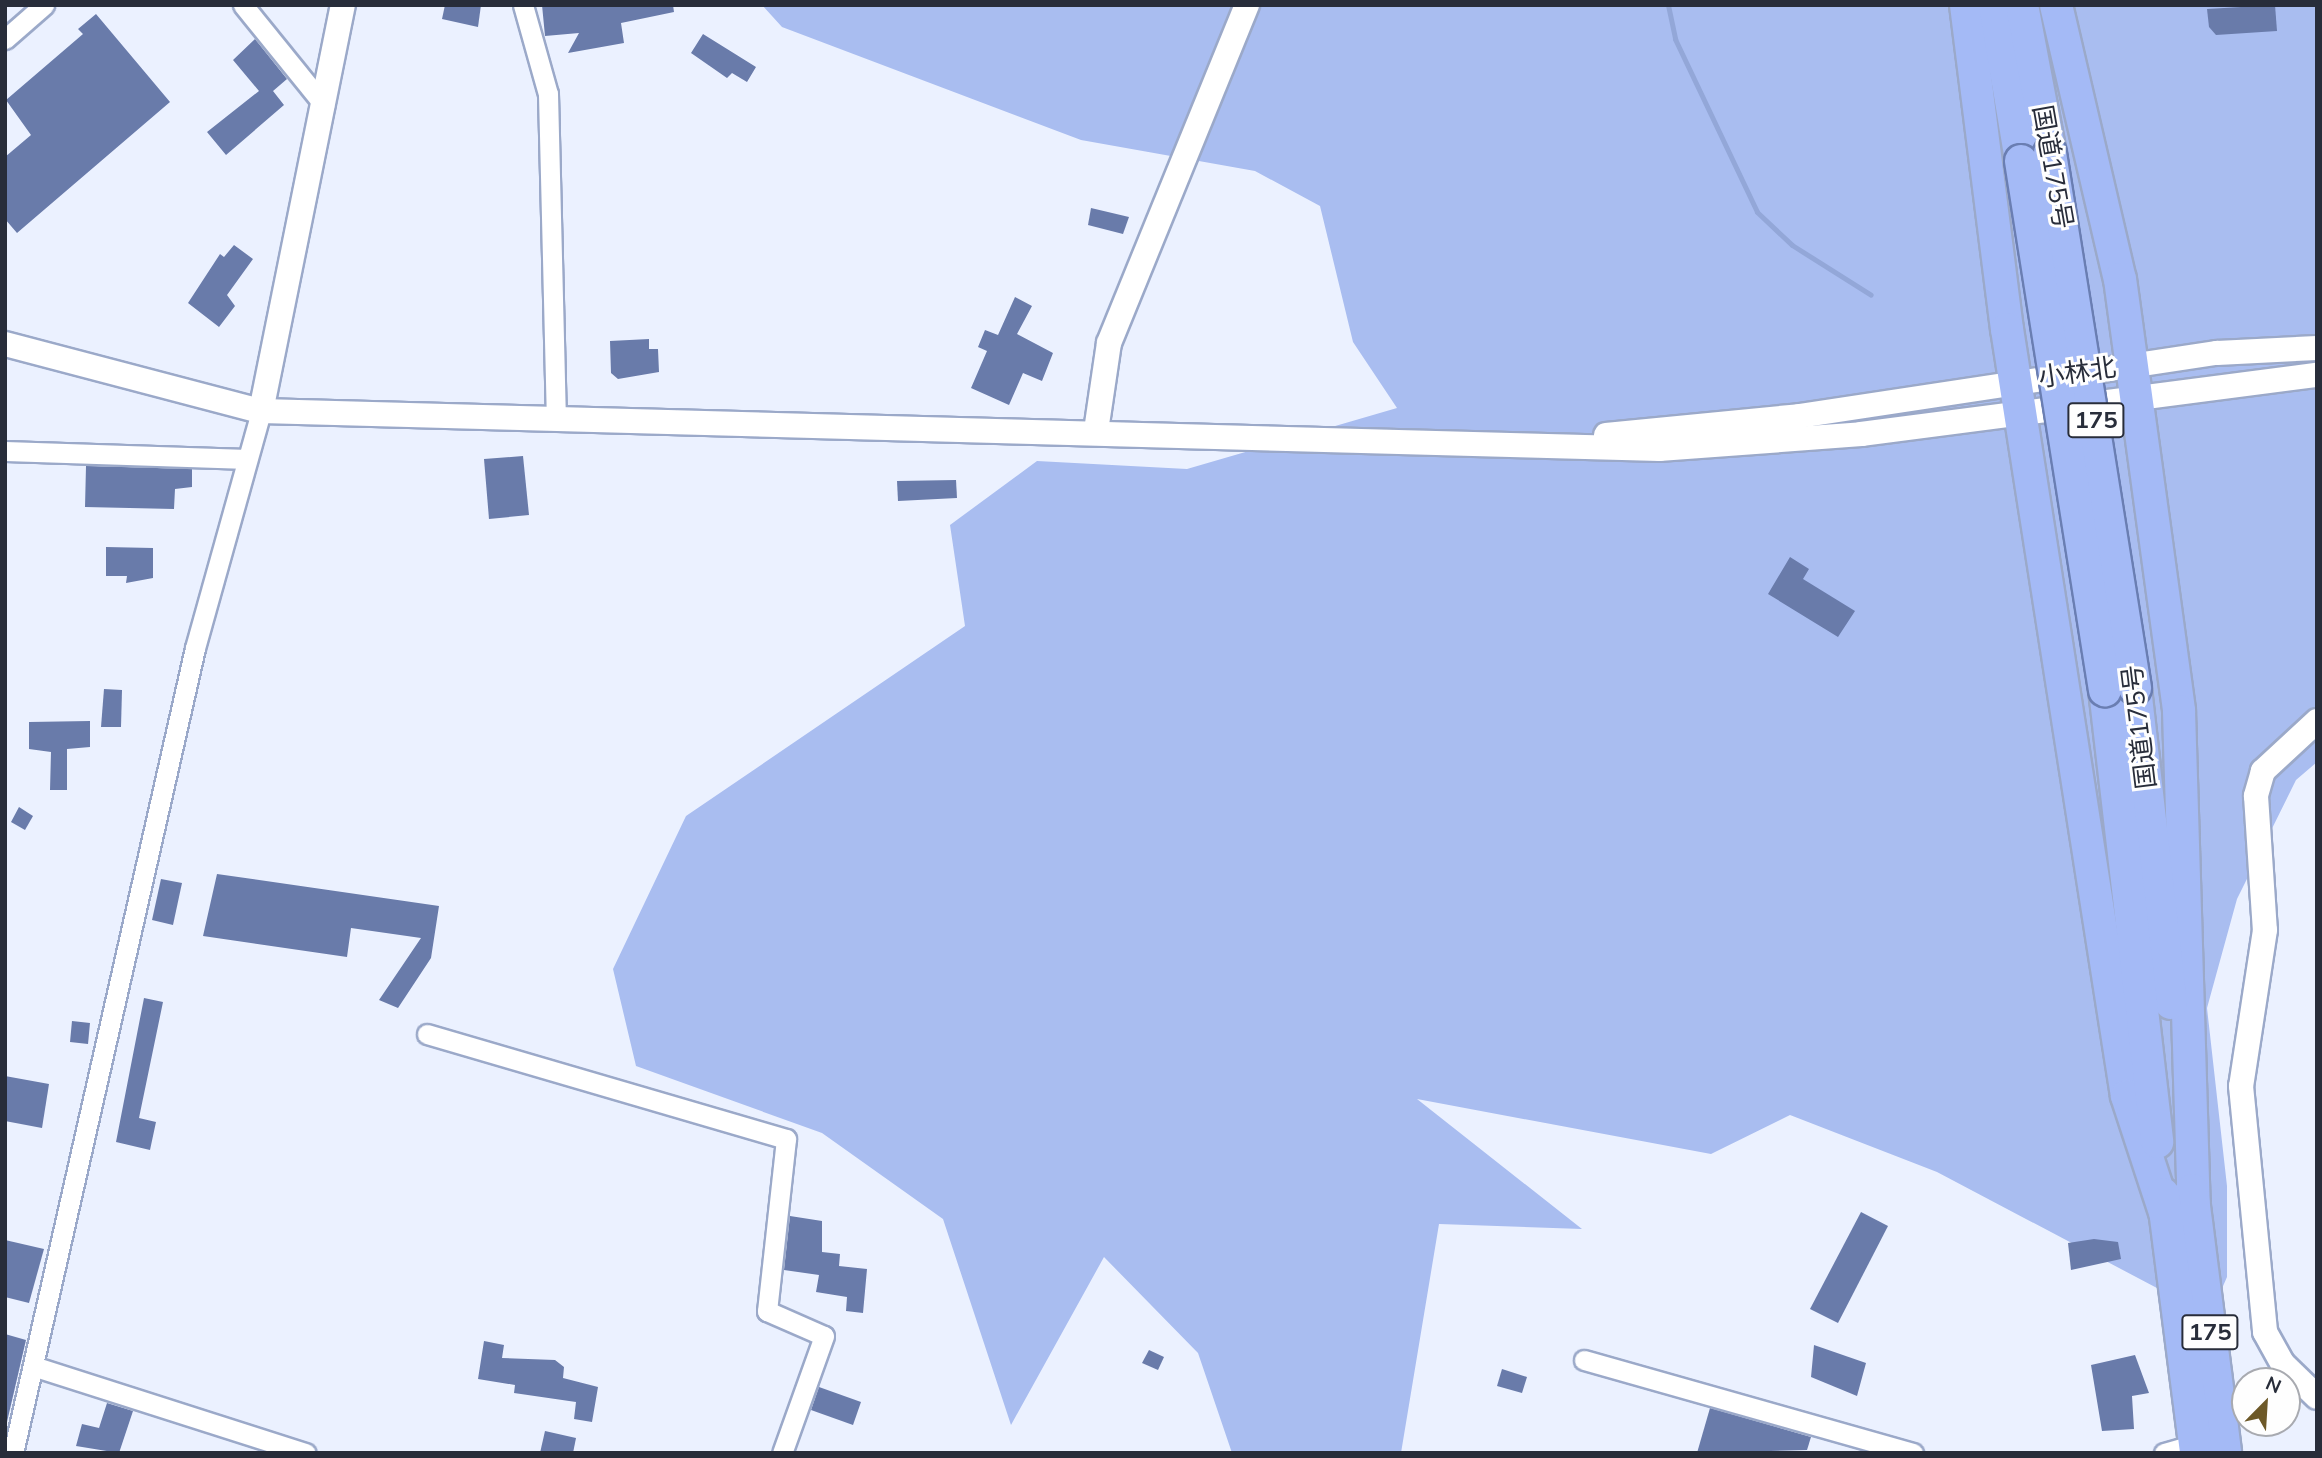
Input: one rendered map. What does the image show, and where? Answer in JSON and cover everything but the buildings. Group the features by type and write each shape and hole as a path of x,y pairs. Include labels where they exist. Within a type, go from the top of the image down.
{"highway":[{"path":"1966,5 1976,112 2020,380 2127,1096 2180,1213"},
{"name":"国道175号","path":"1995,5 2036,157"},
{"name":"国道175号","path":"2022,5 2036,157 2120,689 2180,1213 2195,1448"},
{"path":"2056,5 2134,364 2179,711 2180,1213"},
{"name":"国道175号","path":"2180,1213 2225,1453"}],"street":[{"path":"5,39 44,5"},
{"path":"243,5 324,105"},
{"path":"13,1453 36,1367 195,648 261,411 343,5"},
{"path":"523,5 548,94 556,418"},
{"path":"1096,431 1109,343 1247,5"},
{"path":"5,344 261,411 1096,431 1501,444 1719,446 2024,413 2138,396 2317,375"},
{"name":"小林北","path":"1501,444 1799,416 2134,364 2317,348"},
{"path":"5,451 246,459"},
{"path":"2317,721 2263,771 2256,796 2265,930 2241,1086 2265,1332 2283,1364 2317,1397"},
{"path":"427,1034 786,1139 767,1311 824,1336 782,1453"},
{"path":"1584,1360 1890,1450 1913,1453"},
{"path":"36,1367 306,1453"},
{"path":"2164,1453 2195,1448"}],"shaded area":[{"path":"762,5 2317,5 2317,762 2296,780 2237,899 2207,1008 2227,1186 2227,1277 2210,1316 1937,1172 1790,1115 1711,1154 1417,1099 1582,1229 1439,1224 1401,1453 1232,1453 1198,1353 1104,1257 1011,1425 943,1219 822,1133 636,1066 613,969 686,816 965,626 950,525 1037,461 1187,469 1397,408 1353,342 1320,206 1255,171 1081,140 782,27"}],"waterway":[{"path":"1668,5 1675,39 1757,212 1792,245 1871,295"}]}
